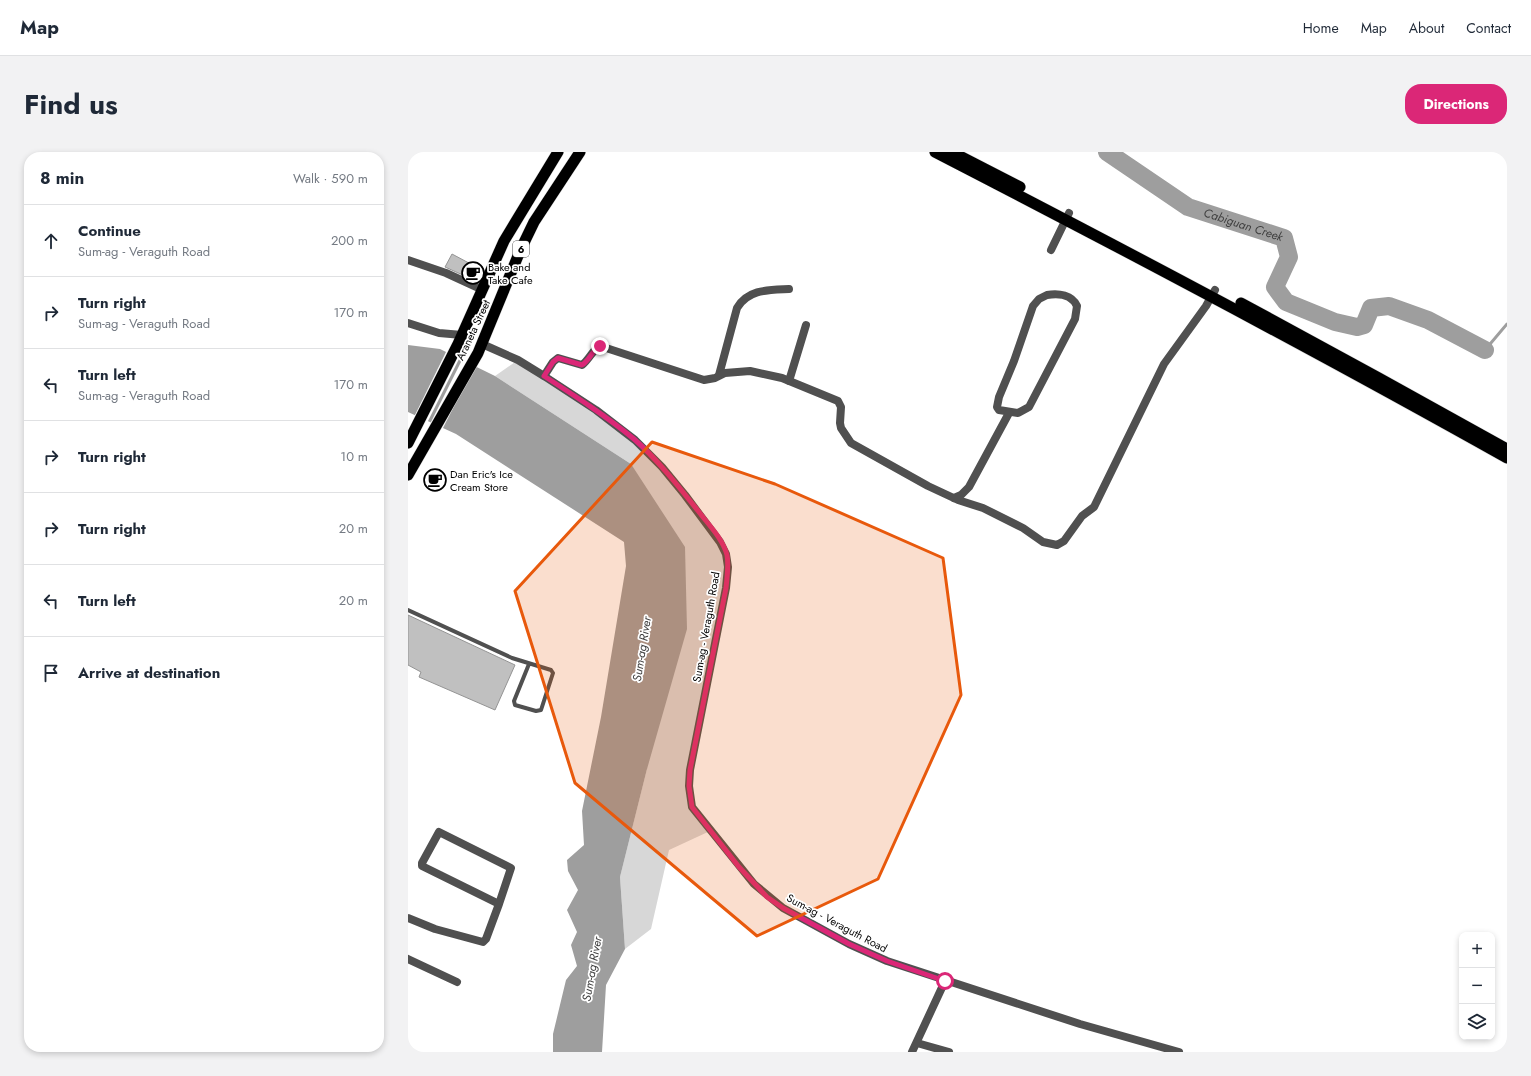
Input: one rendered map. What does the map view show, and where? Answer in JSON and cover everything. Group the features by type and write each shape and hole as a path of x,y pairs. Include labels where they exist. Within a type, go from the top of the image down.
{"highway":[{"name":"Araneta Street","path":"408,443 460,340 507,235 558,152"},
{"name":"Araneta Street","path":"408,475 480,348 520,251 534,222 580,152"},
{"path":"935,152 1067,216"},
{"path":"952,152 1067,216 1380,378 1507,449"},
{"path":"1214,293 1507,458"}],"street":[{"path":"1051,250 1067,216"},
{"path":"408,260 446,273 483,290"},
{"path":"719,375 736,308 742,300 746,296 759,292 790,289"},
{"path":"544,376 553,362 558,358 582,365 587,361 597,347 600,346 704,380 715,378 719,375 750,371 789,381 838,401 841,407 841,428 851,443 928,486 954,498 982,508 1017,526 1043,542 1057,545 1064,541 1082,516 1094,507 1164,364 1214,293"},
{"path":"1047,295 1061,295 1071,298 1078,306 1076,319 1032,403 1023,411 1009,413 999,410 997,402 1033,306 1038,299 1047,295"},
{"path":"408,323 460,340"},
{"path":"789,381 806,325"},
{"name":"Sum-ag - Veraguth Road","path":"480,348 518,360 596,410 635,440 662,467 710,526 726,554 728,567 726,588 690,770 689,786 692,807 754,884 767,897 783,908 849,944 887,961 1080,1024 1179,1052"},
{"path":"954,498 961,495 969,487 1009,413"},
{"path":"408,918 435,929 483,942 486,939 499,904 511,868 442,832 438,832 422,863 422,866 499,904"},
{"path":"408,959 457,982"},
{"path":"912,1052 945,981"},
{"path":"917,1043 949,1052"}],"lane":[{"path":"408,610 488,648 529,664 551,670 553,673 541,710 536,711 516,705 514,701 529,664"}],"highlighted area":[{"path":"652,442 775,484 943,558 961,695 878,879 757,936 575,783 515,591"}],"shaded area":[{"path":"518,360 635,440 710,526 728,567 689,798 710,831 669,850 651,929 625,949 620,877 647,769 631,464 495,376"}],"water":[{"name":"Sum-ag River","path":"408,345 440,349 495,376 631,464 685,547 687,629 647,769 620,877 625,949 606,985 602,1052 553,1052 553,1034 566,980 577,966 571,945 577,932 567,910 578,890 568,871 567,860 584,845 582,811 601,717 626,566 624,542 456,434 408,412"}],"pier":[{"path":"447,350 460,357 427,423 414,417"},
{"path":"463,358 475,364 442,430 430,424"}],"building":[{"path":"452,254 482,270 476,281 445,267"},
{"path":"408,615 515,665 495,710 419,677 421,672 408,665"}],"waterway":[{"name":"Cabiguan Creek","path":"1107,152 1188,207 1284,238 1289,257 1275,287 1286,302 1335,322 1357,327 1364,325 1371,308 1389,306 1428,320 1485,350"},
{"name":"Cabiguan Creek","path":"1485,350 1507,324"}],"place":[{"name":"Bake and Take Cafe","path":"473,273"},
{"name":"Dan Eric's Ice Cream Store","path":"435,480"}],"route":[{"path":"600,346 597,347 587,361 582,365 574,364 562,358 558,358 553,362 544,376 596,410 635,440 662,467 710,526 726,554 728,567 722,613 690,770 689,786 692,807 739,867 767,897 783,908 849,944 887,961 945,981"}]}
